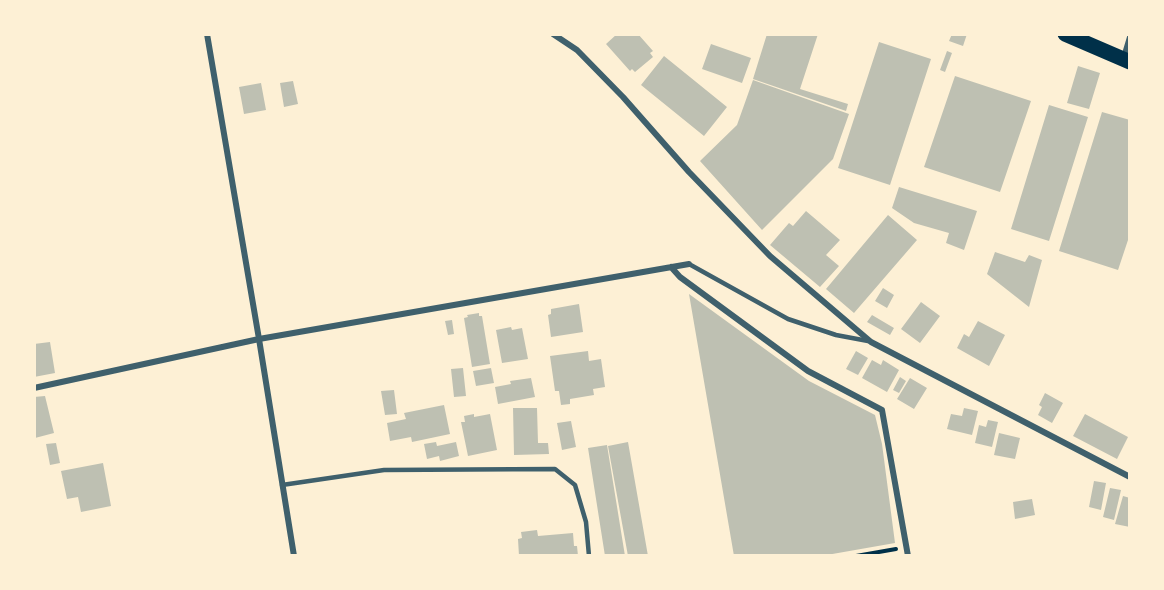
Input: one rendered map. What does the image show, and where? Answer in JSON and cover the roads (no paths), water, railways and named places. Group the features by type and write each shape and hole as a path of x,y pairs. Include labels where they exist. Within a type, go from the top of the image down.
{"main road":[{"path":"1065,34 1126,61"}],"street":[{"path":"207,34 260,339 294,555"},
{"path":"553,34 578,50 624,97 689,172 770,256 871,342 1130,477"},
{"path":"1126,61 1130,37"},
{"path":"34,388 260,339 688,264"},
{"path":"671,267 680,277 808,371 882,410 908,555"}],"lane":[{"path":"688,264 788,319 836,335 871,342"},
{"path":"282,485 384,470 555,468 575,485 586,522 589,555"}]}
